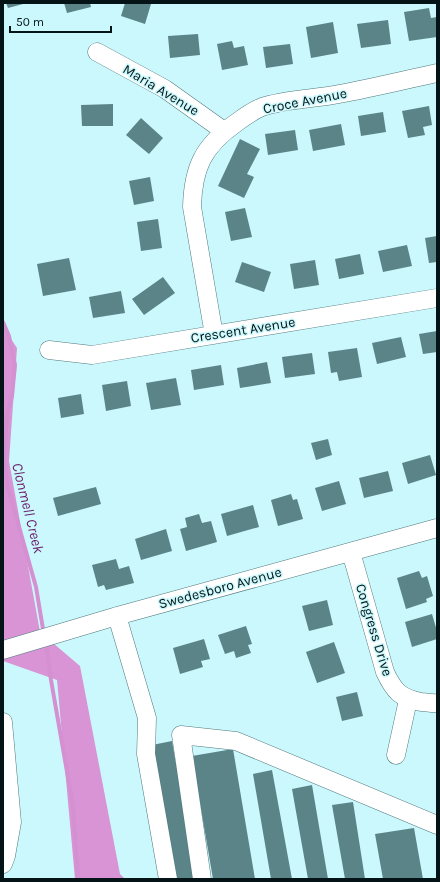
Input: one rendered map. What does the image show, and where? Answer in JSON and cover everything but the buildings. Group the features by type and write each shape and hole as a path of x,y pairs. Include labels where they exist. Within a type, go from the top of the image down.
{"street":[{"name":"Maria Avenue","path":"97,52 165,89 224,131"},
{"name":"Croce Avenue","path":"214,335 193,214 192,194 197,169 202,156 210,146 224,131 262,107 339,94 437,73"},
{"name":"Crescent Avenue","path":"49,350 92,355 437,298"},
{"name":"Swedesboro Avenue","path":"3,650 117,616 437,528"},
{"name":"Congress Drive","path":"350,552 385,672 390,683 397,692 408,700"},
{"path":"117,616 148,718 146,754 168,879"},
{"path":"396,755 408,700 435,703"},
{"path":"3,722 12,822 6,856 3,864"},
{"path":"202,879 181,735 236,741 437,825"}],"shaded area":[{"path":"3,327 17,348 9,461 40,632 80,666 120,874 125,879 75,879 57,680 3,661"}],"waterway":[{"name":"Clonmell Creek","path":"3,322 9,336 15,365 12,396 7,415 4,456 7,484 36,587 43,629"},
{"name":"Clonmell Creek","path":"47,650 73,806 78,879"}]}
